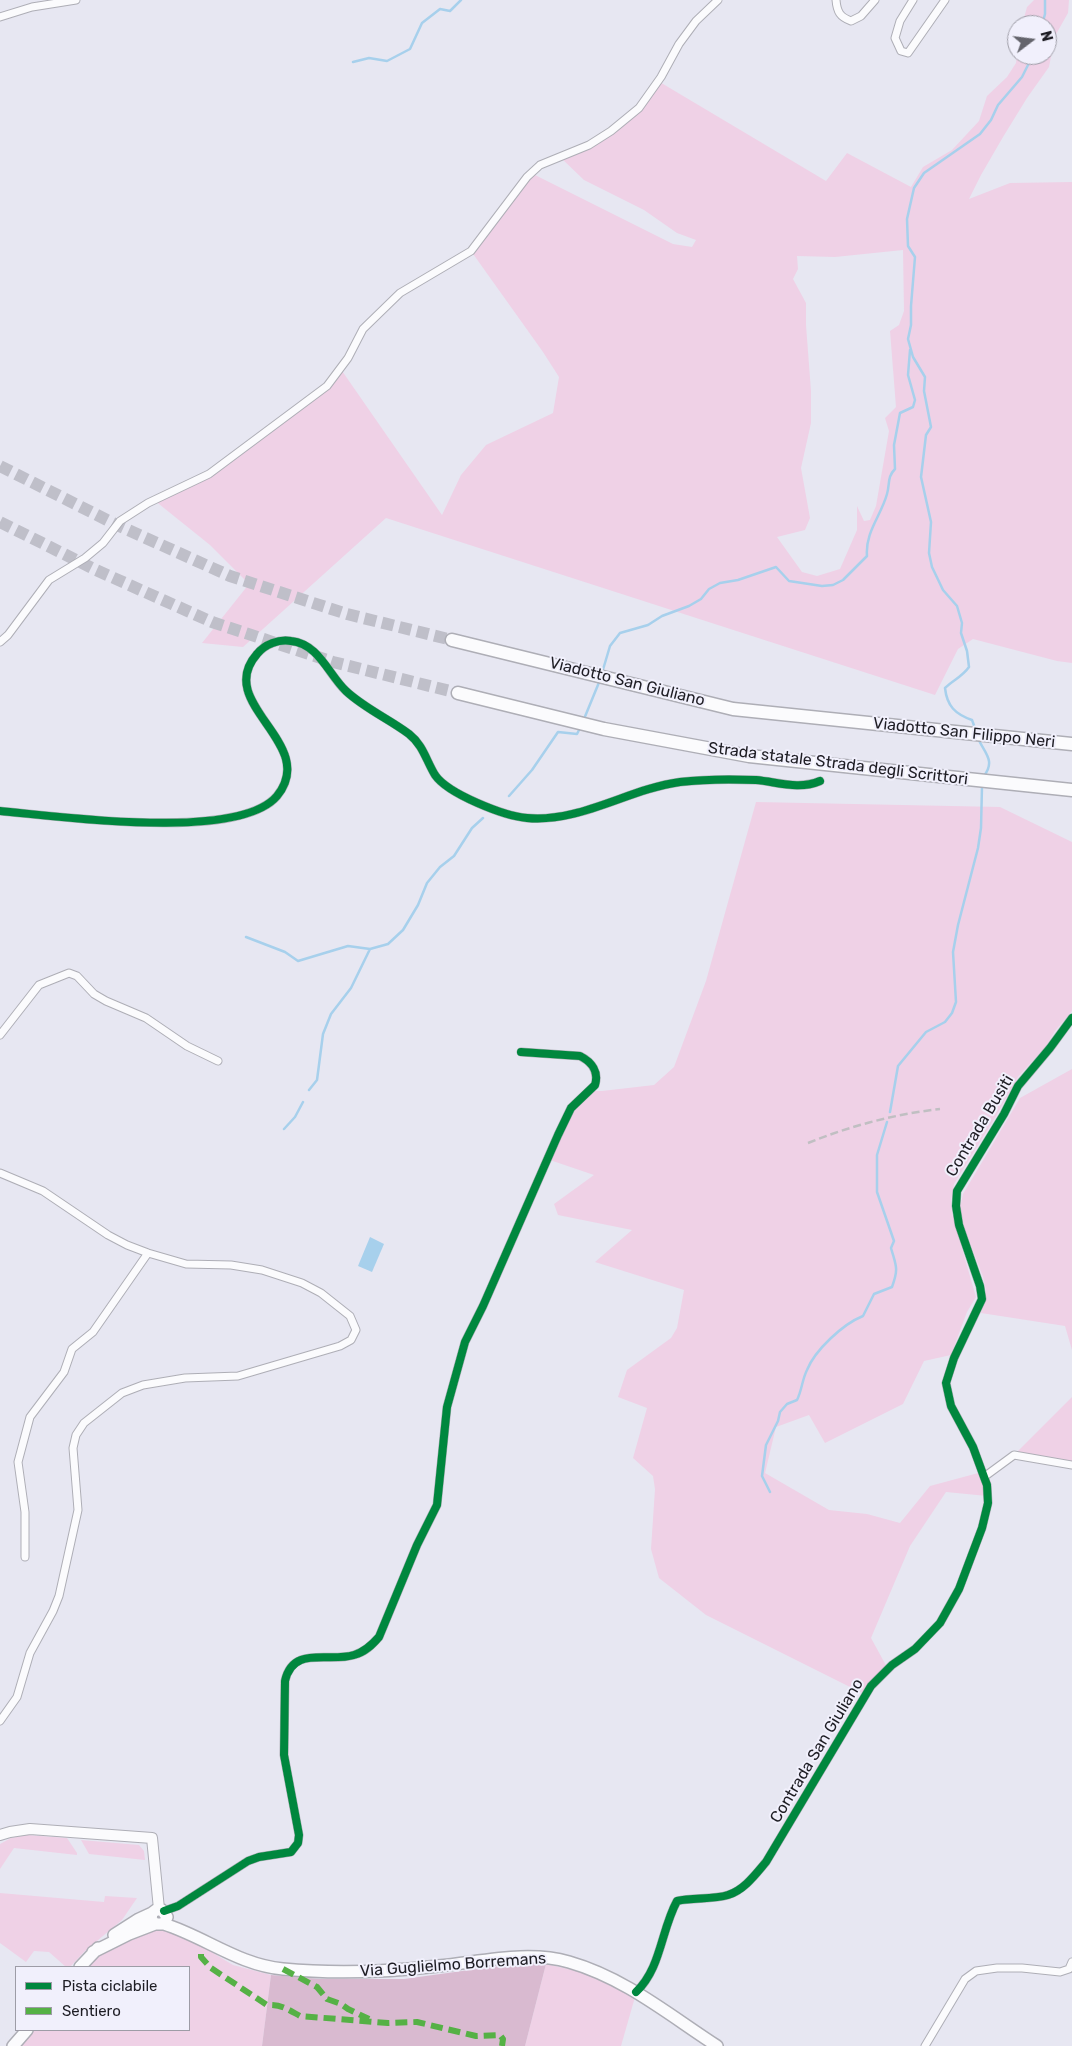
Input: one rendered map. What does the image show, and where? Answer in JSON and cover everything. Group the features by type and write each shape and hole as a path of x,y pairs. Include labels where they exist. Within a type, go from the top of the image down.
{"highway":[{"name":"Viadotto San Giuliano","path":"452,640 520,655 733,709 857,722"},
{"name":"Strada statale Strada degli Scrittori","path":"458,693 604,729 749,756 1072,790"},
{"name":"Viadotto San Filippo Neri","path":"857,722 1072,744"}],"main road":[{"path":"0,1835 20,1830 30,1830 152,1838 160,1916 93,1952 81,1966"},
{"name":"Via Guglielmo Borremans","path":"160,1916 193,1928 202,1938 238,1958 253,1964 283,1969 362,1972 487,1960 542,1957 571,1962 636,1992 717,2046"},
{"path":"13,2046 26,2031"}],"street":[{"path":"0,17 32,7 76,0"},
{"path":"0,642 8,635 49,580 85,558 103,543 120,521 148,503 209,474 327,386 348,358 363,329 400,293 471,251 526,177 540,165 589,146 639,108 661,77 684,36 696,21 718,0"},
{"path":"836,0 837,9 842,17 851,21 861,16 875,0"},
{"path":"913,0 900,21 896,38 901,50 908,53 945,0"},
{"path":"0,811 157,824 239,816 266,805 277,795 285,782 287,759 277,738 253,704 248,690 247,678 250,665 261,650 272,644 284,641 302,644 313,651 346,691 418,742 440,781 487,808 512,816 542,819 568,816 644,790 696,780 724,778 804,786 820,781"},
{"path":"0,1036 39,985 69,973 77,976 94,994 150,1020 187,1046 218,1061"},
{"name":"Contrada Busiti","path":"987,1485 973,1447 951,1406 946,1383 954,1358 982,1299 980,1286 959,1225 956,1206 957,1192 1004,1114 1018,1086 1072,1018"},
{"path":"160,1916 248,1861 259,1857 287,1853 294,1849 298,1843 299,1835 284,1755 284,1682 286,1674 293,1663 304,1659 342,1657 360,1653 374,1643 381,1632 409,1562 437,1505 447,1408 465,1342 483,1306 558,1135 572,1108 595,1085 596,1073 593,1067 586,1059 580,1056 521,1052"},
{"path":"0,1173 43,1190 108,1235 148,1253 186,1264 236,1266 292,1278 321,1293 350,1316 356,1330 351,1340 340,1346 238,1376 165,1380 133,1388 111,1401 84,1423 76,1435 73,1448 79,1502 59,1596 30,1653 17,1697 0,1721"},
{"path":"25,1557 25,1512 18,1462 30,1418 64,1372 72,1349 94,1332 148,1253"},
{"path":"984,1477 1014,1455 1072,1465"},
{"name":"Contrada San Giuliano","path":"636,1992 649,1977 669,1915 677,1901 687,1898 727,1895 747,1884 766,1862 871,1686 892,1666 915,1649 940,1623 959,1589 982,1528 988,1503 987,1485"},
{"path":"925,2046 965,1979 976,1971 997,1968 1022,1968 1060,1972 1070,1969 1072,1962"}],"shaded area":[{"path":"1034,0 1069,0 1068,13 1057,32 1057,15 1025,15 1027,7"},
{"path":"1015,65 1049,65 1003,137 969,199 1010,183 1072,182 1072,663 1057,661 973,639 958,649 935,695 386,518 243,647 202,643 249,584 210,545 154,500 209,474 327,386 340,368 442,515 461,475 486,445 553,413 559,377 471,251 531,173 673,244 692,247 696,240 677,233 644,210 584,180 560,157 589,145 639,108 658,81 826,181 847,153 911,187 923,167 952,150 979,121 987,96 1007,77","holes":["903,250 904,311 899,325 890,331 896,407 885,418 889,431 876,506 870,520 864,521 857,506 857,530 840,569 817,576 802,572 777,537 805,530 810,518 801,468 811,423 811,391 806,303 793,279 798,269 797,256 835,257"]},
{"path":"756,802 1000,807 1072,842 1072,1011 1055,1031 1046,1046 1018,1077 954,1184 951,1201 952,1214 976,1297 967,1312 951,1355 924,1361 903,1404 825,1443 809,1415 776,1427 765,1473 829,1510 867,1514 900,1523 930,1486 982,1472 987,1496 946,1492 910,1546 871,1638 888,1669 866,1695 706,1615 659,1578 651,1549 655,1489 653,1476 633,1458 647,1408 618,1397 627,1370 671,1338 677,1328 684,1290 595,1262 632,1230 558,1215 554,1204 594,1175 547,1159 571,1108 589,1091 654,1085 674,1067 706,981"},
{"path":"1072,1069 1072,1350 1065,1326 981,1313 986,1290 964,1227 960,1208 963,1194 1020,1098"},
{"path":"1072,1397 1072,1465 1014,1455"},
{"path":"27,1835 67,1838 77,1855 14,1848 0,1869 0,1844 11,1838"},
{"path":"81,1840 139,1845 144,1851 145,1860 89,1854"},
{"path":"0,1893 104,1902 105,1896 137,1898 122,1920 85,1951 71,1966 65,1966 49,1952 34,1951 26,1962 0,1943"},
{"path":"154,1928 188,1938 233,1965 271,1975 262,2046 23,2046 19,2042 29,2031 190,2031 190,1966 88,1966 96,1957"},
{"path":"513,1964 546,1964 525,2046 262,2046 271,1975 319,1979 404,1979"},
{"path":"546,1964 582,1972 635,1997 621,2046 525,2046"}],"water":[{"path":"370,1237 384,1244 372,1272 358,1266"}],"waterway":[{"path":"353,62 369,58 387,61 410,49 422,23 440,9 450,11 461,0"},
{"path":"1045,0 1045,15"},
{"path":"976,731 972,720 961,715 950,704 945,688 969,667 967,651 961,633 962,623 957,606 943,590 932,567 929,553 931,522 921,477 926,435 931,427 924,391 925,377 913,357 908,339 911,325 915,257 908,246 907,219 914,188 924,173 980,134 991,120 998,105 1022,77 1028,65"},
{"path":"602,673 610,646 620,633 648,625 662,616 689,606 701,599 709,589 720,583 738,580 776,567 789,581 822,586 833,585 843,580 867,556 868,539 884,502 892,472 895,469 894,445 900,413 913,407 915,400 908,375 910,350"},
{"path":"584,719 600,680"},
{"path":"509,796 532,770 558,732 577,734 581,726"},
{"path":"978,738 989,761 984,776"},
{"path":"890,1112 898,1066 926,1032 945,1022 952,1013 956,1002 953,952 978,848 981,828 982,786"},
{"path":"309,1090 317,1080 323,1034 331,1014 351,988 370,949 388,944 403,930 418,905 427,883 440,867 454,856 472,828 483,818"},
{"path":"246,937 285,952 298,961 348,946 370,949"},
{"path":"284,1129 295,1117 303,1102"},
{"path":"770,1492 762,1476 766,1445 778,1421 780,1412 787,1404 797,1400 807,1370 816,1354 830,1338 863,1316 874,1294 892,1287 896,1275 891,1248 894,1241 877,1192 877,1155 887,1122"}],"tunnel":[{"path":"0,466 117,525 230,576 347,614 452,640"},
{"path":"0,522 96,570 212,622 333,662 458,693"}],"railway":[{"path":"808,1143 840,1131 873,1122 906,1114 940,1109"}],"marked path":[{"path":"201,1954 201,1957 211,1968 267,2005 281,2006 300,2016 388,2023 417,2022 476,2036 500,2035 503,2039 502,2046"},
{"path":"283,1969 317,1987 327,1999 341,2004 369,2019"}],"cycle path":[{"path":"0,811 102,821 145,823 187,822 225,818 256,810 277,796 287,777 286,758 278,741 255,707 248,690 247,672 257,654 264,647 282,641 301,643 309,648 346,691 414,738 435,775 442,782 477,803 505,813 527,818 547,818 566,815 585,811 642,791 680,782 756,780 788,785 804,785 820,781"},
{"path":"636,1992 644,1983 656,1961 677,1901 728,1895 739,1890 753,1877 766,1862 871,1686 892,1665 915,1649 940,1623 959,1589 982,1528 988,1503 987,1485 973,1447 951,1406 946,1383 954,1358 982,1299 980,1286 959,1225 956,1206 957,1191 1004,1114 1018,1086 1072,1018"},
{"path":"164,1911 178,1906 248,1861 259,1857 291,1852 298,1843 299,1835 284,1755 285,1681 289,1670 303,1659 344,1657 358,1654 368,1648 379,1637 417,1545 437,1505 447,1407 465,1342 483,1306 571,1108 595,1085 596,1076 594,1068 580,1056 521,1052"}]}
